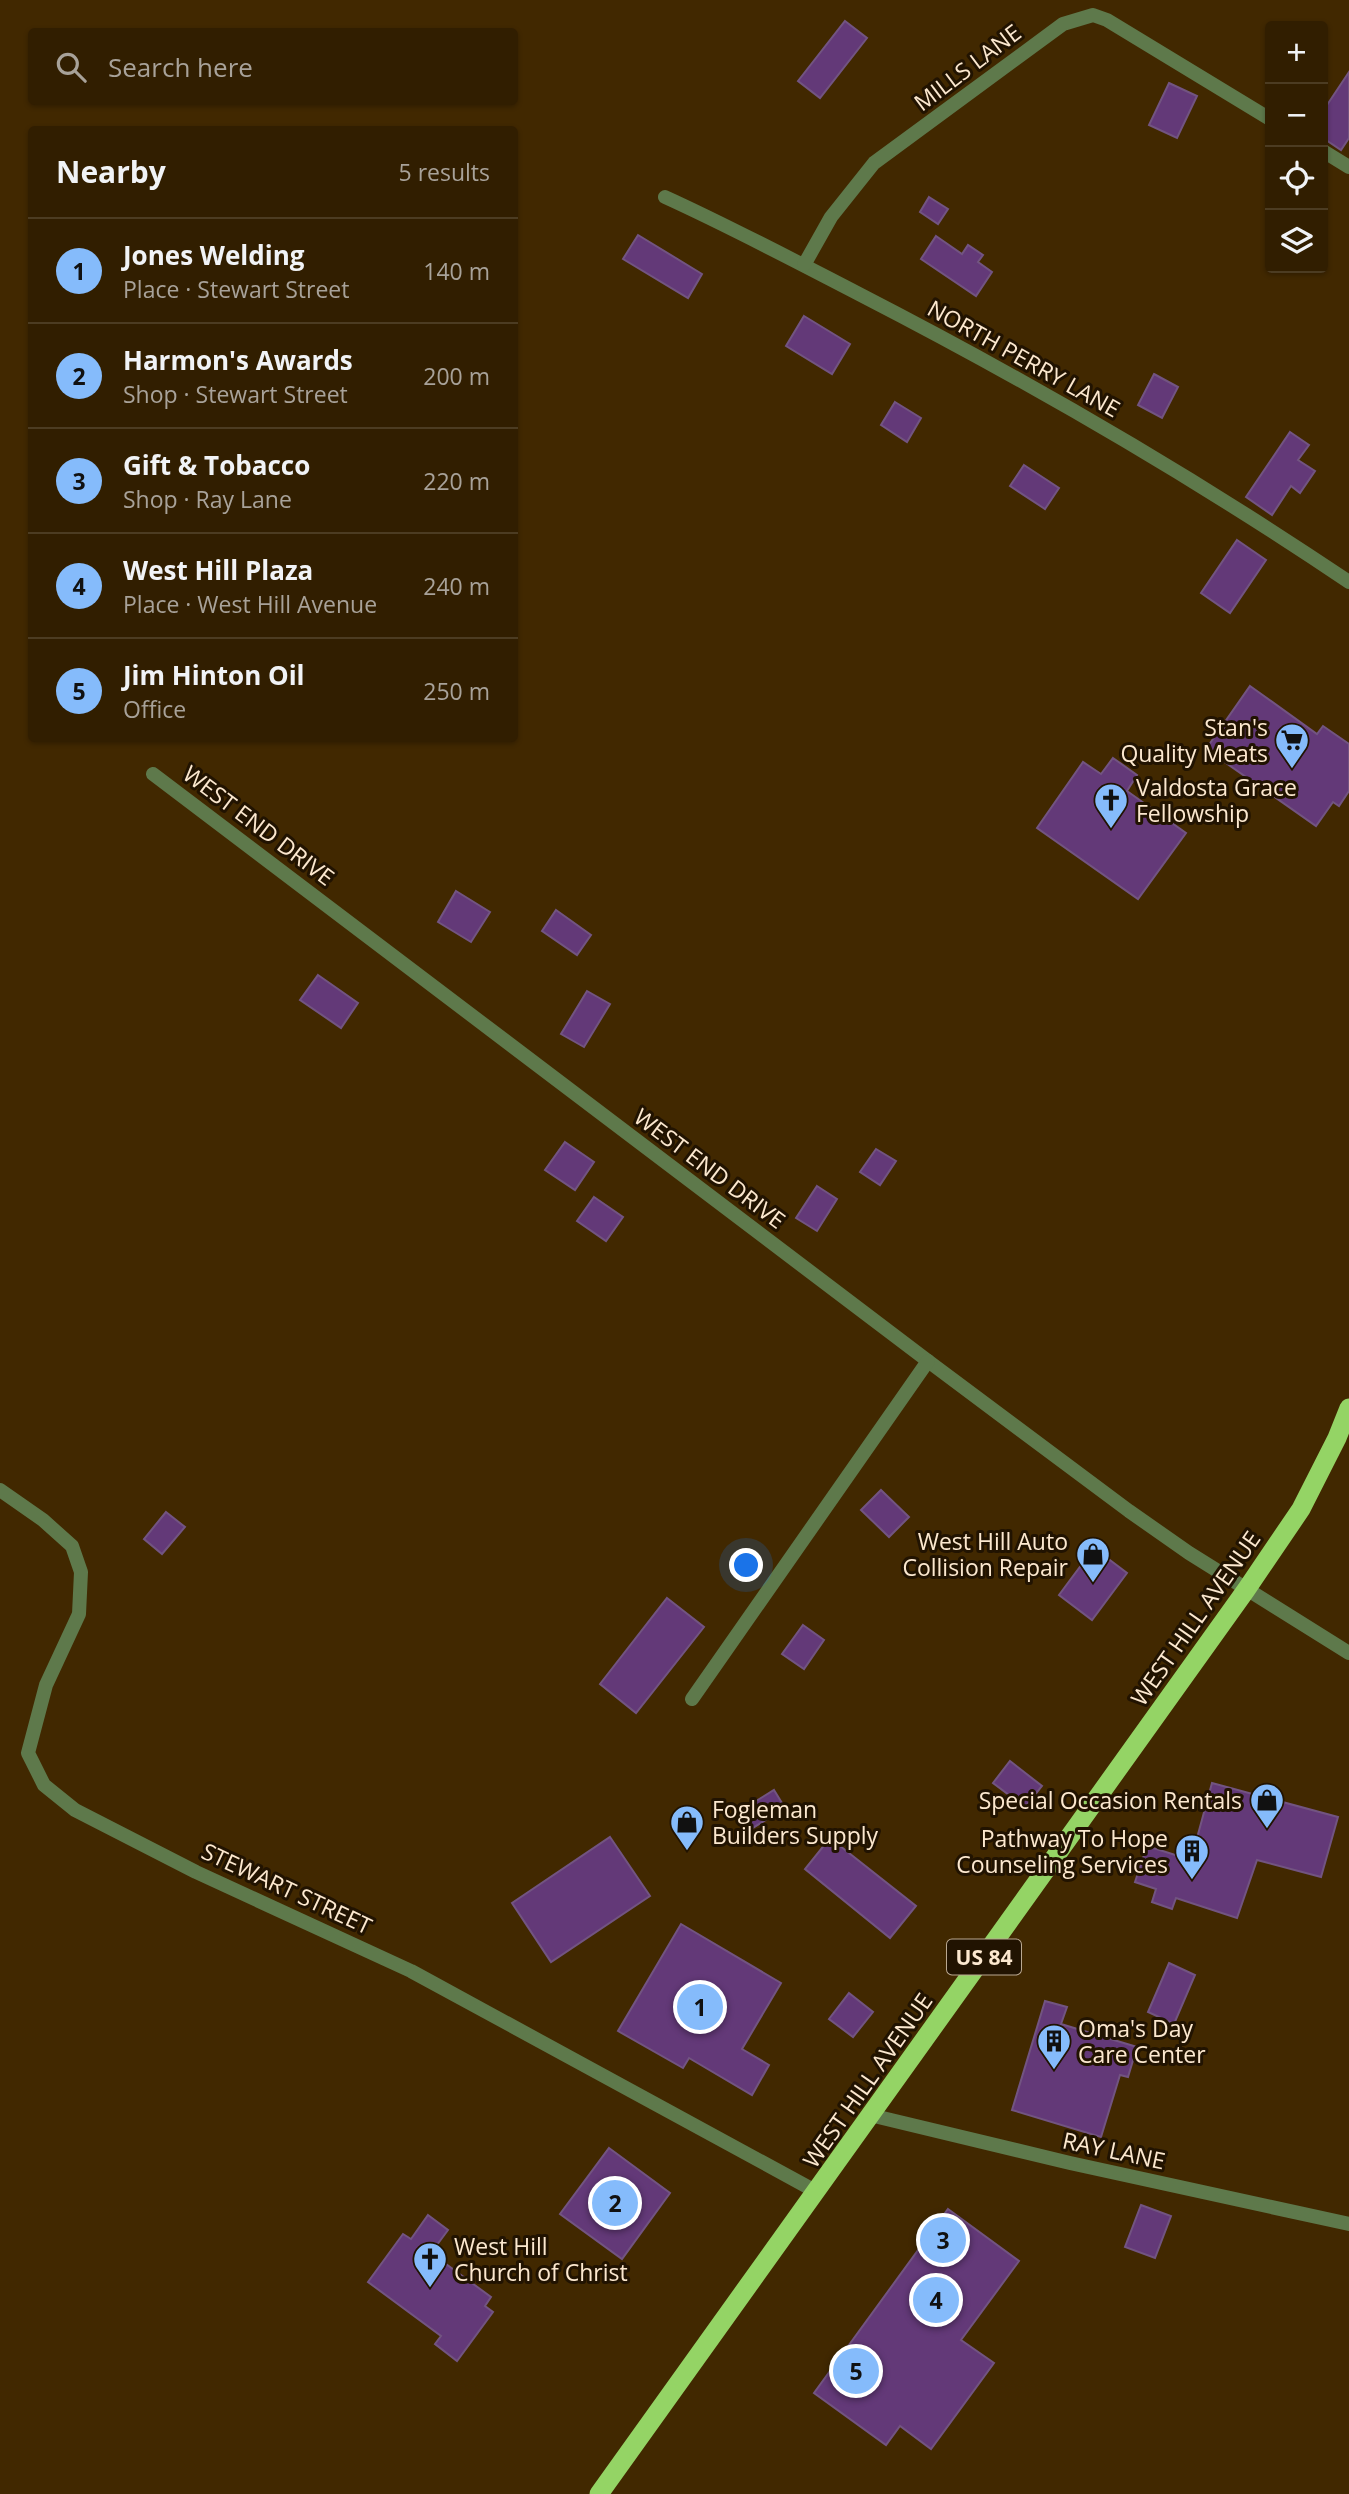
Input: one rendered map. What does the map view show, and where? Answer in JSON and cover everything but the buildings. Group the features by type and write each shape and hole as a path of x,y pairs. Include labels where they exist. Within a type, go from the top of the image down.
{"highway":[{"name":"WEST HILL AVENUE","path":"599,2494 1247,1590 1301,1509 1349,1408"}],"street":[{"name":"MILLS LANE","path":"804,265 831,217 874,163 1063,24 1093,15 1107,20 1265,116"},
{"path":"1328,154 1349,167"},
{"name":"NORTH PERRY LANE","path":"665,197 735,228 1034,387 1241,510 1349,582"},
{"name":"WEST END DRIVE","path":"153,774 1129,1511 1189,1553 1349,1653"},
{"path":"692,1699 928,1361"},
{"name":"STEWART STREET","path":"0,1490 43,1520 72,1546 81,1572 79,1614 46,1685 28,1754 44,1785 75,1810 196,1872 411,1971 817,2192"},
{"name":"RAY LANE","path":"870,2115 1070,2163 1349,2224"}],"place":[{"name":"Stan's Quality Meats","path":"1292,770"},
{"name":"Valdosta Grace Fellowship","path":"1111,830"},
{"name":"West Hill Auto Collision Repair","path":"1093,1584"},
{"name":"Special Occasion Rentals","path":"1267,1830"},
{"name":"Fogleman Builders Supply","path":"687,1852"},
{"name":"Pathway To Hope Counseling Services","path":"1192,1881"},
{"name":"Jones Welding","path":"700,2007"},
{"name":"Oma's Day Care Center","path":"1054,2071"},
{"name":"Harmon's Awards","path":"615,2203"},
{"name":"Gift & Tobacco","path":"943,2240"},
{"name":"West Hill Church of Christ","path":"430,2289"},
{"name":"West Hill Plaza","path":"936,2300"},
{"name":"Jim Hinton Oil","path":"856,2371"}]}
